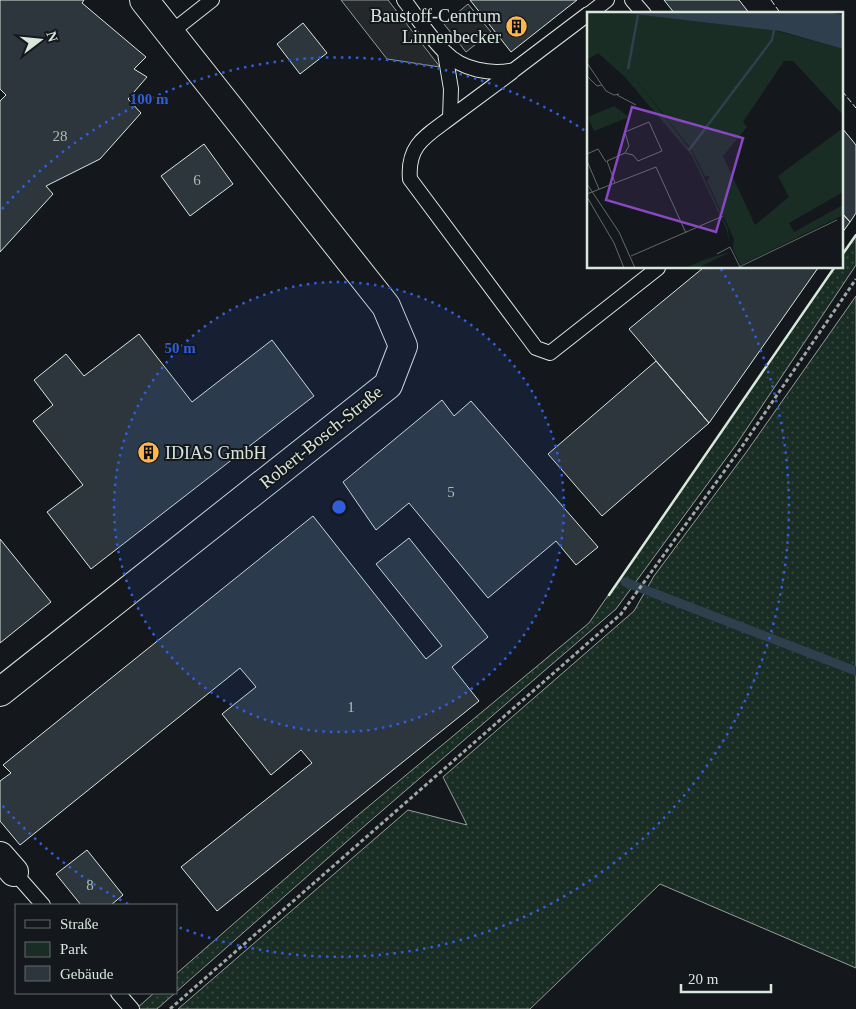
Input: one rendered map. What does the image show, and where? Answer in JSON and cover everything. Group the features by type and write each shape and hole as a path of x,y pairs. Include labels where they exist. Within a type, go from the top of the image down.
{"street":[{"name":"Robert-Bosch-Straße","path":"0,692 388,385 403,346 386,306 144,0"}],"lane":[{"path":"170,33 212,0"},
{"path":"404,0 446,53 462,64 477,70 501,73 514,70"},
{"path":"592,12 607,0"},
{"path":"632,0 642,12"},
{"path":"587,15 420,140 408,164 410,178 536,348 550,353 657,269"},
{"path":"446,53 451,89 450,118"},
{"path":"7,864 42,904"},
{"path":"119,994 132,1009"}],"path":[{"path":"170,1009 621,614 648,574 742,448 856,279"}],"green space":[{"path":"856,235 856,265 736,445 616,609 178,990 178,972 358,815 589,623 833,269 844,269 844,252"},
{"path":"856,296 856,968 660,884 530,1009 178,1009 408,810 467,825 443,777 634,611 654,576 745,454"},
{"path":"153,994 174,994 157,1009 136,1009"}],"shaded area":[{"path":"341,0 388,0 440,67 387,59"},
{"path":"468,4 491,32 466,52 444,24"}],"building":[{"path":"0,0 84,0 82,3 146,57 134,69 147,77 128,99 141,113 100,159 46,186 53,194 0,252 0,101 6,95 0,89"},
{"name":"Baustoff-Centrum Linnenbecker","path":"470,0 577,0 511,52"},
{"path":"664,0 739,0 748,12 673,12"},
{"path":"303,23 327,53 300,74 277,44"},
{"path":"844,130 856,145 856,213 850,222 844,215"},
{"path":"204,144 233,184 190,216 161,176"},
{"path":"844,215 850,222 844,230"},
{"path":"702,269 817,269 709,423 629,329"},
{"name":"IDIAS GmbH","path":"139,334 192,402 272,340 314,396 91,569 47,512 83,485 33,421 53,405 34,380 66,354 84,376"},
{"path":"656,361 709,423 602,516 548,454"},
{"path":"442,400 454,416 471,401 598,547 576,565 556,541 488,598 409,503 376,530 343,482"},
{"path":"313,516 426,659 442,646 376,564 409,538 488,637 452,667 479,701 217,911 181,867 312,763 301,750 271,775 222,714 256,687 240,668 20,845 0,821 0,781 11,773 3,765"},
{"path":"0,539 51,602 0,643"},
{"path":"87,850 123,895 112,904 80,904 56,874"}],"waterway":[{"path":"625,582 856,671"}],"fence":[{"path":"771,0 780,12"},
{"path":"844,93 856,108"}],"wall":[{"path":"844,252 856,235"},
{"path":"609,595 833,269"}],"place":[{"name":"Baustoff-Centrum Linnenbecker","path":"517,26"},
{"name":"IDIAS GmbH","path":"149,453"}]}
